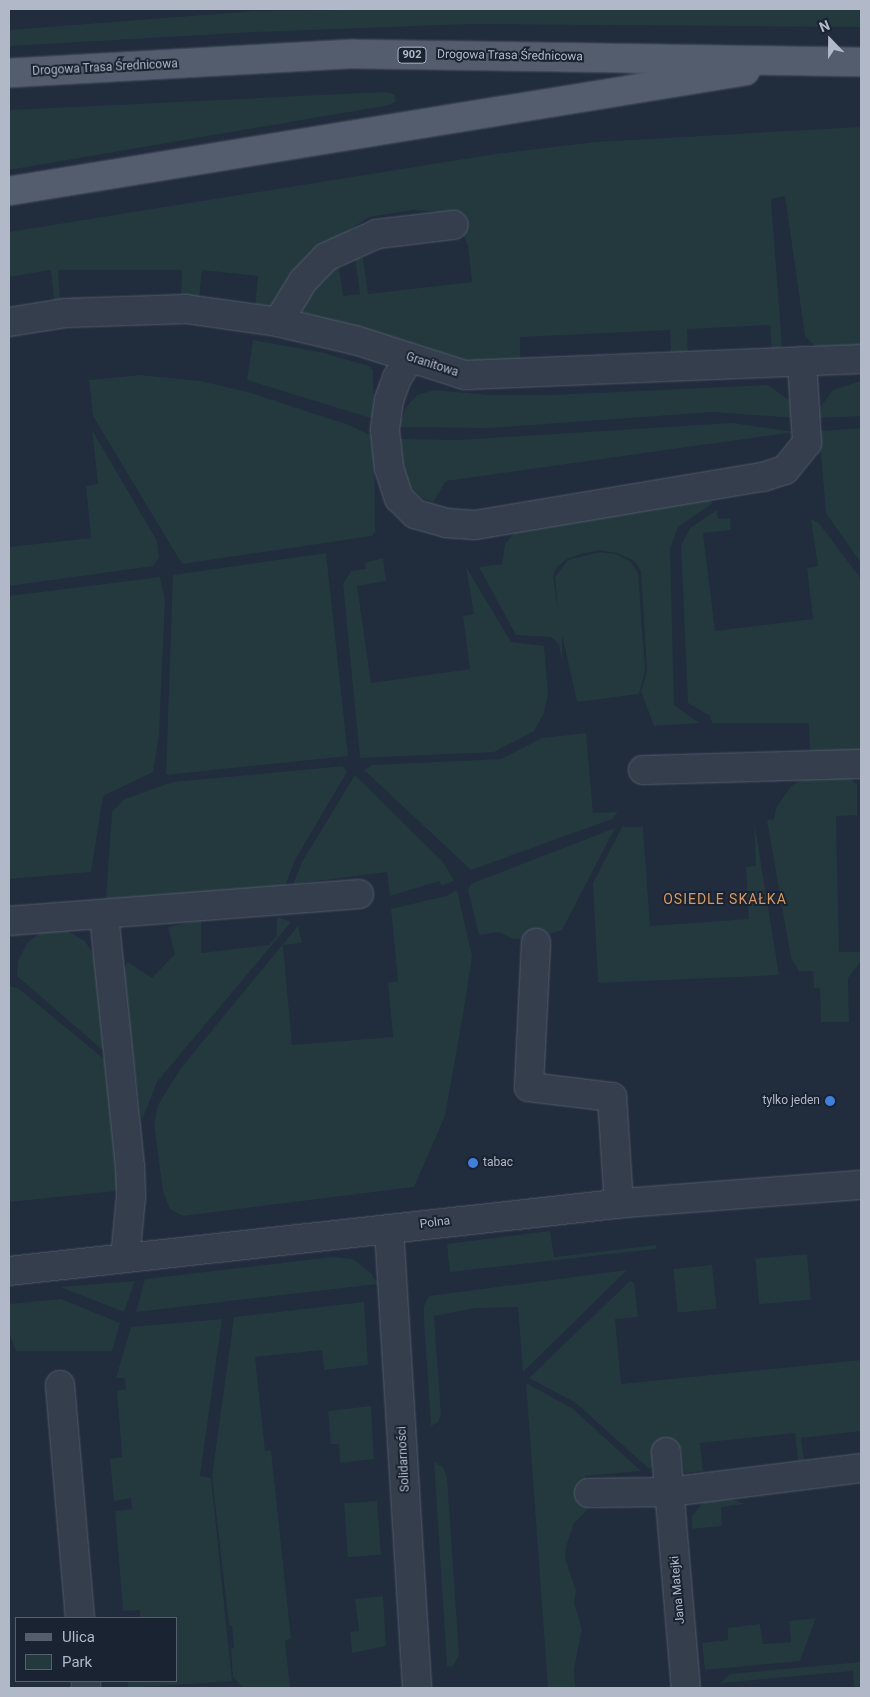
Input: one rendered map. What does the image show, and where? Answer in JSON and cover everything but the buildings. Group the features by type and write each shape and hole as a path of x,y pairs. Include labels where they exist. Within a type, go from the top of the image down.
{"main road":[{"name":"Drogowa Trasa Średnicowa","path":"9,73 353,54 816,59 861,62"},
{"path":"9,191 816,59"}],"street":[{"path":"278,322 303,282 326,257 346,246 377,234 453,224"},
{"name":"Granitowa","path":"9,322 66,313 186,309 278,322 355,340 465,375 861,359"},
{"path":"410,358 397,378 389,400 385,430 389,468 399,498 414,514 446,523 475,525 763,477 785,470 807,443 802,361"},
{"path":"643,770 861,764"},
{"path":"9,921 359,894"},
{"path":"104,915 130,1166 131,1197 125,1258"},
{"path":"536,943 529,1088 612,1097 620,1204"},
{"name":"Polna","path":"9,1271 620,1204 861,1185"},
{"name":"Solidarności","path":"390,1229 417,1688"},
{"path":"60,1384 80,1617"},
{"name":"Jana Matejki","path":"666,1452 686,1688"},
{"path":"589,1493 669,1492 861,1468"}],"green space":[{"path":"861,9 861,27 469,24 257,32 9,46 9,30 255,11"},
{"path":"384,92 394,94 396,101 390,105 9,170 9,110"},
{"path":"861,127 861,349 819,350 805,336 785,196 771,199 782,346 772,354 770,325 687,329 688,357 671,358 670,330 520,337 520,365 472,366 303,312 300,305 338,260 343,296 360,294 355,258 363,258 368,294 472,282 468,245 452,213 413,210 369,217 340,236 276,304 269,307 255,306 258,276 202,270 199,299 181,297 182,270 58,270 60,299 54,300 51,270 9,277 9,232 495,154 595,142"},
{"path":"253,340 320,352 369,366 373,370 374,419 247,380"},
{"path":"140,375 201,381 251,393 349,425 374,437 375,532 372,536 182,564 93,416 89,380"},
{"path":"861,381 861,416 819,418 820,407 833,390"},
{"path":"768,385 790,401 796,418 713,412 489,428 398,427 407,406 417,395 434,390 489,395 550,395"},
{"path":"732,423 795,432 446,481 433,502 422,498 408,485 397,439 459,440"},
{"path":"861,428 861,563 826,513 819,431"},
{"path":"92,430 157,541 159,558 153,566 9,586 9,547 91,538 86,486 98,484"},
{"path":"706,497 713,503 678,527 670,549 674,705 699,723 654,726 641,691 647,671 641,571 633,560 617,553 599,550 581,554 567,559 556,568 553,576 558,611 555,577 568,560 599,552 616,554 631,562 638,573 645,671 639,694 577,702 562,634 562,662 559,644 551,637 516,635 479,567 502,564 505,544 519,527"},
{"path":"717,510 718,519 730,518 731,530 703,533 715,631 813,619 807,568 818,566 811,519 819,523 861,579 861,751 810,751 809,723 712,723 710,716 688,703 681,546 690,528"},
{"path":"326,553 348,756 166,775 173,575"},
{"path":"383,558 386,581 357,586 371,683 470,669 463,616 474,614 466,567 511,642 544,646 548,694 544,713 534,731 494,752 360,758 343,584 351,571 366,569 365,563"},
{"path":"160,577 165,600 159,735 153,772 103,796 91,872 9,879 9,596"},
{"path":"586,733 593,813 618,812 612,819 471,870 364,770 372,765 501,759 542,738"},
{"path":"343,766 347,772 295,860 285,886 108,900 106,897 112,812 125,799 173,782"},
{"path":"355,775 443,862 454,881 442,886 439,881 390,896 387,872 293,884 302,862"},
{"path":"811,776 849,777 857,785 857,815 836,816 839,952 861,952 861,961 848,978 849,1022 821,1022 820,988 814,988 813,971 799,971 791,958 767,820 774,819 776,808 792,785"},
{"path":"754,821 779,975 598,983 593,883 622,827 643,827 650,926 749,919 746,867 756,866"},
{"path":"615,828 562,930 539,937 513,939 499,932 479,935 468,890 471,884"},
{"path":"457,890 472,956 445,1116 414,1187 183,1216 170,1209 163,1191 154,1125 158,1105 181,1068 298,926 302,943 283,945 292,1045 393,1037 388,983 398,981 391,909 446,896"},
{"path":"277,917 291,922 157,1082 142,1120 124,987 124,968 128,962 152,978 175,954 168,927 201,921 201,953 269,945 277,936"},
{"path":"62,928 85,941 94,955 106,1053 17,976 18,961 27,943 42,932"},
{"path":"9,986 18,988 109,1063 120,1172 116,1191 9,1202"},
{"path":"550,1231 554,1257 656,1245 656,1249 450,1272 447,1244"},
{"path":"807,1254 811,1300 759,1304 755,1259"},
{"path":"332,1257 353,1259 371,1273 378,1284 136,1312 145,1279"},
{"path":"712,1265 717,1309 678,1313 673,1269"},
{"path":"627,1270 523,1372 518,1307 476,1308 434,1316 441,1415 438,1422 431,1426 424,1321 424,1306 429,1296"},
{"path":"135,1281 124,1312 60,1287"},
{"path":"630,1281 634,1283 638,1317 615,1319 621,1384 861,1360 861,1431 801,1438 804,1460 798,1460 795,1433 700,1443 703,1471 684,1473 681,1448 653,1448 653,1466 649,1469 576,1403 529,1378"},
{"path":"61,1299 120,1323 112,1351 16,1351 9,1333 9,1304"},
{"path":"364,1302 368,1365 324,1370 322,1350 255,1357 265,1451 271,1450 291,1639 285,1640 290,1688 243,1688 233,1677 231,1648 234,1648 232,1626 229,1625 212,1476 234,1317"},
{"path":"222,1319 200,1476 211,1478 232,1681 128,1688 128,1682 178,1682 178,1617 140,1617 140,1610 123,1611 115,1511 132,1509 131,1498 114,1501 110,1459 122,1457 117,1391 126,1389 125,1378 116,1378 131,1327"},
{"path":"526,1383 572,1408 641,1471 585,1476 587,1510 574,1523 566,1547 565,1558 576,1591 574,1603 582,1629 574,1669 575,1688 548,1688"},
{"path":"371,1406 374,1459 340,1463 339,1444 331,1444 328,1411"},
{"path":"434,1462 443,1467 447,1477 459,1655 453,1667 447,1666"},
{"path":"726,1497 745,1504 721,1507 722,1526 692,1529 692,1516 701,1504 709,1498"},
{"path":"377,1501 381,1555 348,1557 344,1503"},
{"path":"383,1596 386,1646 352,1653 350,1632 359,1631 355,1599"},
{"path":"816,1618 800,1661 705,1670 702,1643 728,1640 728,1628 760,1624 763,1644 791,1642 789,1621"},
{"path":"861,1662 861,1688 854,1688 853,1671 720,1683 730,1674"}],"place":[{"name":"tylko jeden","path":"830,1101"},
{"name":"tabac","path":"473,1163"}],"district":[{"name":"OSIEDLE SKAŁKA","path":"725,899"}]}
